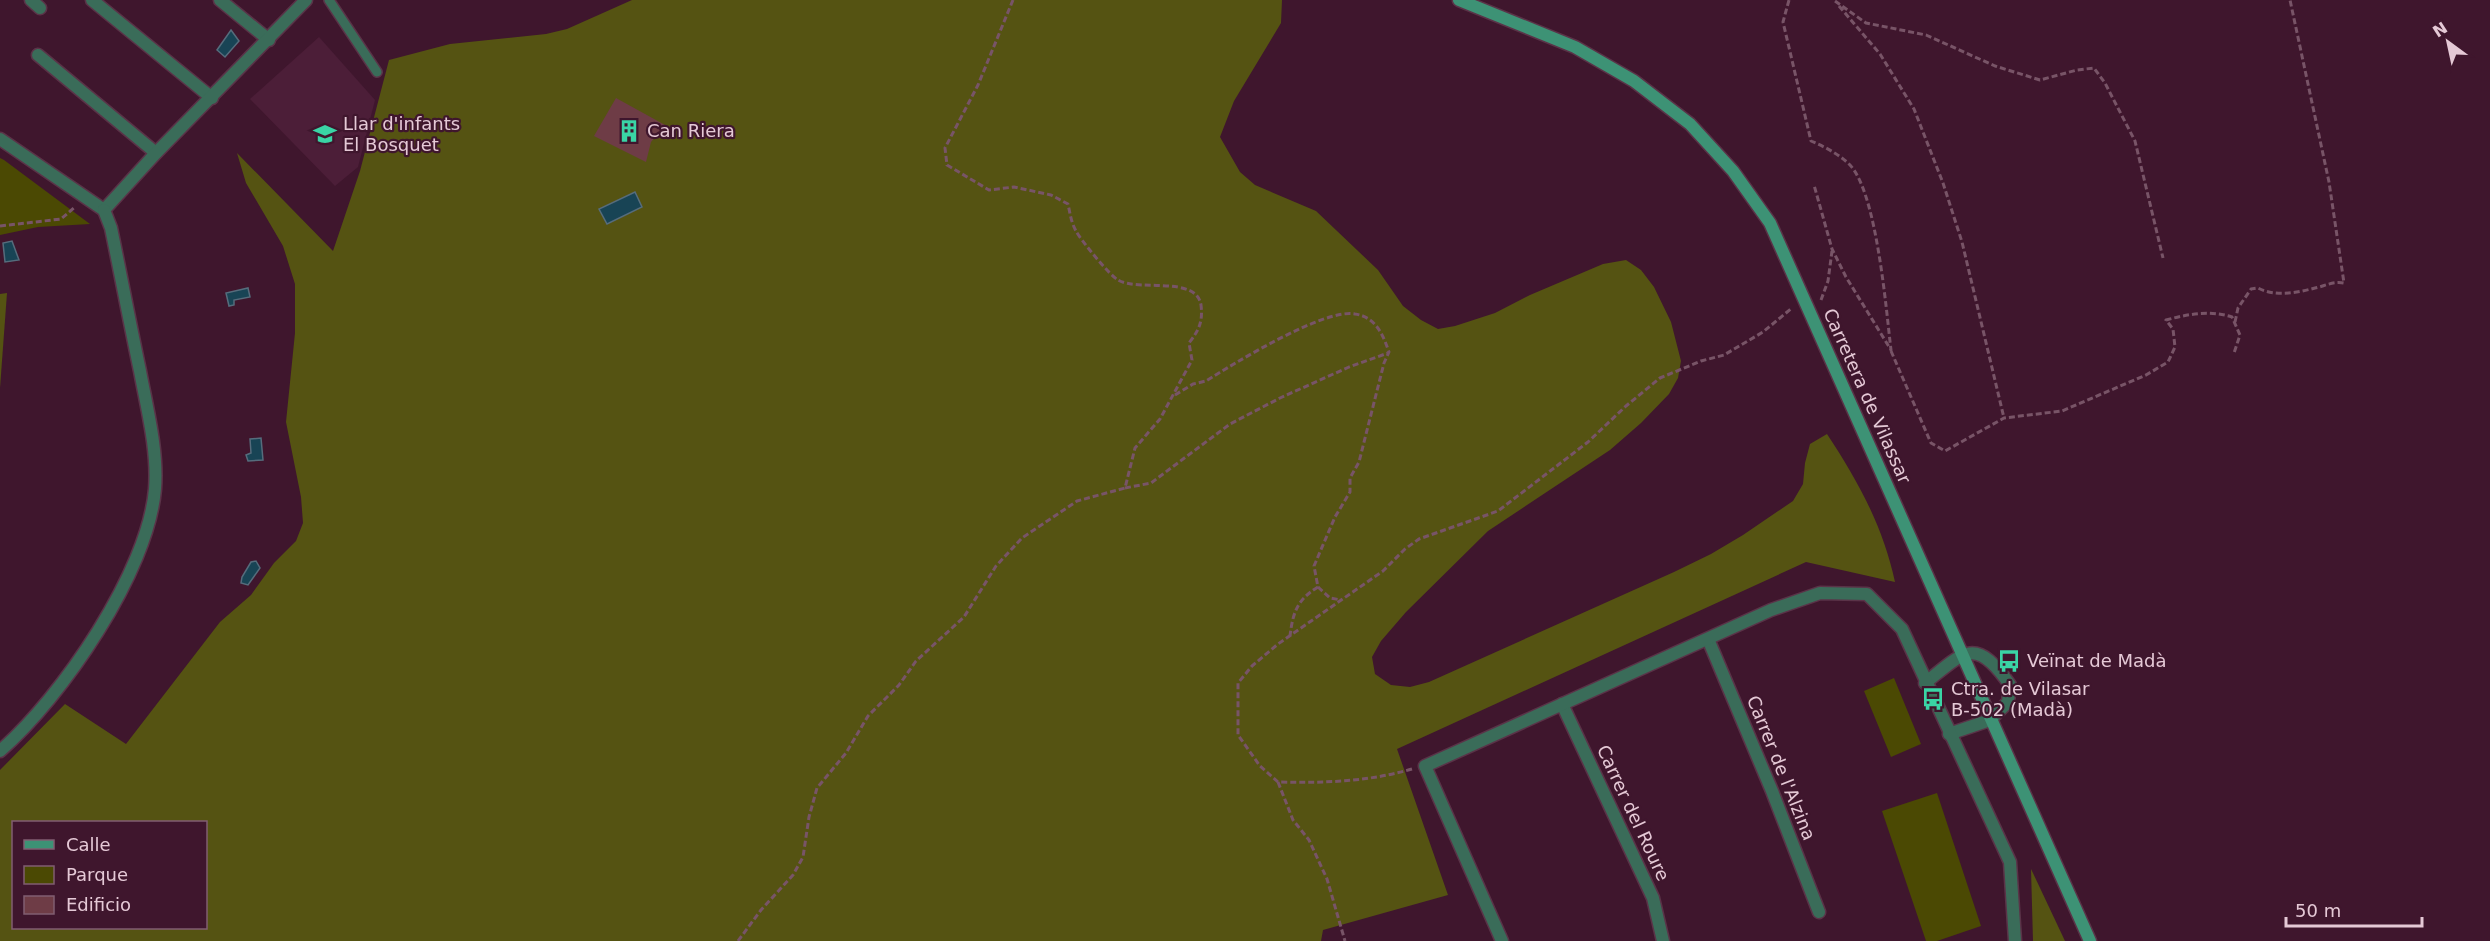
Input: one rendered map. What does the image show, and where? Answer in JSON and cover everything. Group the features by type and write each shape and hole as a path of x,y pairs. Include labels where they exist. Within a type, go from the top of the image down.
{"street":[{"path":"92,0 212,98"},
{"path":"220,0 268,40"},
{"path":"290,0 295,14"},
{"path":"104,210 156,153 295,14 306,0"},
{"name":"Carretera de Vilassar","path":"1459,0 1575,47 1634,81 1690,124 1733,171 1770,223 2090,941"},
{"path":"38,55 156,153"},
{"path":"0,139 104,210 111,228 151,427 155,488 150,518 133,564 96,632 74,666 42,707 0,751"},
{"path":"1502,941 1425,766 1771,610 1820,593 1867,594 1902,629 1925,683 2010,862 2015,941"},
{"name":"Carrer de l'Alzina","path":"1708,639 1772,791 1819,912"},
{"path":"1925,683 1961,654 1978,654 1995,663 2010,685 2008,702 1990,720 1949,734"},
{"name":"Carrer del Roure","path":"1562,704 1653,898 1663,941"}],"lane":[{"path":"329,0 377,72"}],"path":[{"path":"1013,0 978,85 945,148 947,165 989,190 1014,187 1051,195 1068,204 1071,221 1077,232 1117,280 1138,286 1169,285 1188,289 1200,301 1200,327 1189,343 1192,360 1160,419 1135,448 1125,488"},
{"path":"1789,0 1783,22 1811,141 1829,148 1851,166 1864,191 1880,260 1891,350"},
{"path":"2235,323 2238,308 2251,289 2258,288 2278,294 2337,282 2344,283 2329,182 2290,0"},
{"path":"1833,1 1880,54 1914,109 1943,183 1962,242 2004,418"},
{"path":"1833,1 1866,23 1926,35 1995,66 2040,80 2094,68 2135,141 2163,258"},
{"path":"1814,185 1832,249 1846,277 1891,350 1931,443 1945,451 2004,418 2062,411 2146,375 2168,362 2175,347 2174,329 2166,320 2184,315 2218,313 2232,317 2240,335 2234,353"},
{"path":"0,226 61,219 85,196"},
{"path":"1814,321 1828,281 1832,249"},
{"path":"1345,941 1327,879 1309,840 1293,820 1278,782 1260,766 1238,735 1238,682 1252,666 1290,636 1383,572 1405,549 1419,539 1498,511 1588,442 1660,378 1701,361 1724,355 1763,332 1786,311 1805,301"},
{"path":"1173,396 1193,384 1206,381 1279,339 1345,312 1358,314 1374,322 1384,337 1389,352 1384,363 1359,462 1350,478 1350,492 1335,517 1314,566 1318,587 1330,598 1341,600"},
{"path":"738,941 761,910 793,875 803,857 809,817 818,788 846,753 868,716 899,685 916,661 964,617 996,566 1022,538 1077,501 1151,483 1230,424 1280,398 1389,352"},
{"path":"1290,636 1293,613 1308,593 1318,587"},
{"path":"1278,782 1333,783 1386,776 1425,766"}],"shaded area":[{"path":"632,0 1282,0 1281,23 1234,101 1220,137 1240,172 1255,185 1316,211 1378,270 1403,306 1421,320 1438,329 1495,313 1530,295 1603,264 1626,260 1641,270 1654,287 1671,322 1681,361 1678,378 1669,394 1641,423 1610,450 1488,531 1406,612 1381,641 1372,657 1375,674 1391,685 1410,687 1429,682 1711,554 1793,501 1803,484 1810,444 1827,434 1868,505 1884,542 1895,582 1806,562 1397,749 1448,895 1323,930 1321,941 0,941 0,770 65,704 126,744 220,622 251,595 274,563 296,541 303,523 301,497 286,422 295,333 295,284 283,246 246,183 237,153 333,251 360,171 389,60 450,44 546,34 567,29"},
{"name":"Llar d'infants El Bosquet","path":"319,37 375,100 358,167 335,186 250,99"},
{"path":"7,293 0,388 0,294"},
{"path":"2031,869 2065,941 2033,941"}],"green space":[{"path":"0,158 90,224 38,227 0,235"},
{"path":"1894,678 1921,744 1891,757 1864,691"},
{"path":"1937,793 1981,926 1937,941 1926,941 1882,811"}],"water":[{"path":"231,30 239,41 225,57 217,50"},
{"path":"635,192 642,207 607,224 599,209"},
{"path":"12,241 19,260 5,262 3,243"},
{"path":"248,288 250,297 234,300 234,305 229,306 226,293"},
{"path":"261,438 263,460 248,461 246,455 251,453 250,439"},
{"path":"256,561 260,568 248,585 241,583 251,562"}],"building":[{"name":"Can Riera","path":"616,98 665,125 651,142 646,162 594,136"}],"place":[{"name":"Can Riera","path":"629,131"},
{"name":"Llar d'infants El Bosquet","path":"325,134"},
{"name":"Veïnat de Madà","path":"2009,661"},
{"name":"Ctra. de Vilasar B-502 (Madà)","path":"1933,699"}]}
